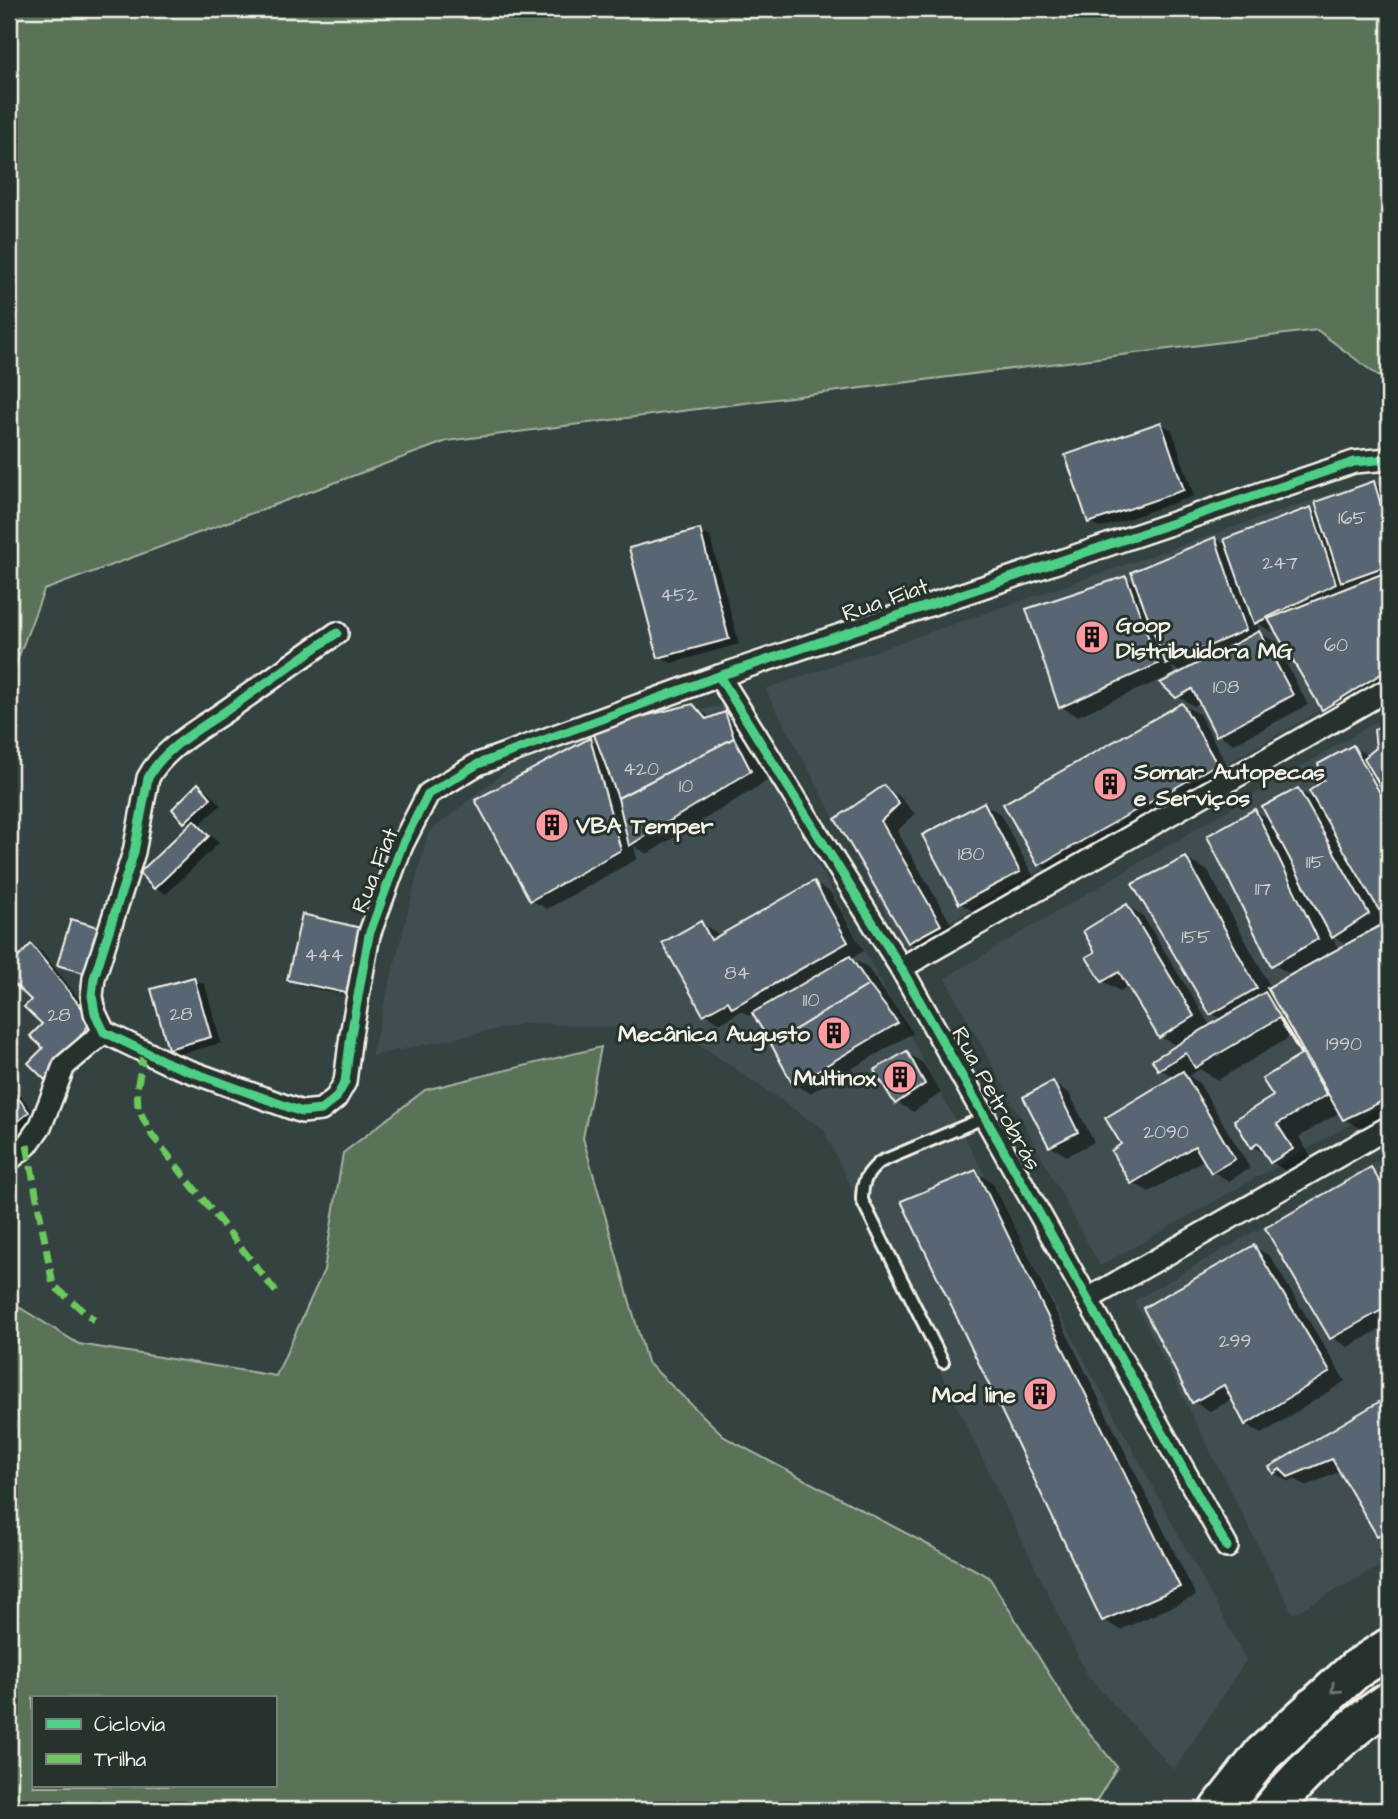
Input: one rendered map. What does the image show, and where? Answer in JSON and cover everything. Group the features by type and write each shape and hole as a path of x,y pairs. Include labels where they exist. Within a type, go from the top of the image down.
{"highway":[{"path":"1219,1810 1264,1754 1355,1670 1389,1648"},
{"path":"1271,1810 1292,1785 1372,1713 1389,1702"}],"street":[{"name":"Rua Fiat","path":"104,1032 170,1064 302,1112 321,1110 336,1098 345,1082 369,935 402,845 428,794 478,764 719,676 1354,462 1389,459"},
{"path":"9,1160 27,1145 41,1125 64,1066 104,1032 95,1013 92,996 94,978 134,852 152,769 159,760 188,738 337,633"},
{"name":"Rua Petrobrás","path":"719,676 901,968 1227,1547"},
{"path":"901,968 1389,689"},
{"path":"1088,1299 1389,1127"}],"lane":[{"path":"943,1362 862,1200 862,1184 869,1172 880,1162 986,1117"}],"shaded area":[{"path":"1385,475 1389,476 1389,671 904,948 765,689"},
{"path":"731,703 1246,1660 1174,1770 1088,1677 823,1129 680,1031 528,1023 371,1056 428,833 534,748"},
{"path":"1389,714 1389,1103 1100,1266 945,978"},
{"path":"1389,1154 1389,1561 1293,1614 1134,1301"}],"green space":[{"path":"9,9 1389,9 1389,384 1317,330 447,441 44,590 9,682"},
{"path":"601,1047 583,1138 647,1362 726,1438 989,1577 1074,1714 1117,1767 1091,1810 9,1810 9,1301 79,1344 276,1376 324,1270 343,1153 425,1090"}],"building":[{"path":"1161,422 1184,490 1088,523 1065,455"},
{"path":"1374,481 1389,533 1389,565 1341,582 1315,502"},
{"path":"1389,485 1389,509 1381,487"},
{"path":"1311,507 1336,584 1254,624 1224,539"},
{"path":"700,529 729,639 658,658 629,548"},
{"path":"1215,537 1246,630 1166,665 1131,572"},
{"path":"1389,571 1389,669 1322,710 1268,619"},
{"name":"Goop Distribuidora MG","path":"1126,576 1158,664 1059,708 1026,609"},
{"path":"1259,631 1293,695 1216,736 1192,689 1176,698 1160,683"},
{"name":"Somar Autopecas e Serviços","path":"1182,703 1217,764 1038,866 1003,804"},
{"path":"693,704 706,719 725,712 734,738 618,798 592,729"},
{"path":"1389,721 1389,801 1364,758 1376,748 1374,730"},
{"name":"VBA Temper","path":"590,738 621,850 530,901 475,800"},
{"path":"734,738 751,771 629,846 618,798"},
{"path":"1353,745 1389,809 1389,905 1379,910 1309,791 1324,780 1318,764"},
{"path":"198,783 211,798 184,823 172,809"},
{"path":"884,785 899,804 881,821 941,925 908,943 835,819"},
{"path":"1298,788 1369,914 1332,938 1262,807"},
{"path":"984,802 1020,872 959,904 922,835"},
{"path":"1255,809 1318,939 1271,966 1207,836"},
{"path":"194,820 209,836 154,889 139,873"},
{"path":"1186,857 1257,988 1210,1015 1132,884"},
{"path":"814,881 848,942 732,1008 728,1001 703,1015 662,943 701,921 711,940"},
{"path":"1127,904 1194,1016 1159,1038 1119,972 1102,982 1086,957 1095,952 1083,931"},
{"path":"302,914 361,928 346,993 287,980"},
{"path":"71,919 101,928 87,974 57,965"},
{"path":"1381,925 1389,939 1389,1098 1343,1120 1267,988"},
{"path":"31,944 92,1021 45,1080 28,1063 43,1048 30,1036 42,1024 24,1007 31,1000 9,979 9,967"},
{"path":"850,956 869,985 771,1044 752,1013"},
{"path":"194,977 211,1037 168,1049 151,989"},
{"name":"Mecânica Augusto","path":"869,985 898,1023 793,1085 771,1044"},
{"path":"1265,992 1327,1095 1277,1124 1293,1149 1270,1163 1258,1143 1251,1148 1234,1120 1273,1096 1262,1079 1301,1055 1279,1018 1195,1068 1186,1053 1158,1070 1152,1060"},
{"name":"Multinox","path":"907,1051 925,1084 895,1104 874,1070"},
{"path":"1183,1071 1235,1159 1211,1173 1195,1146 1131,1184 1111,1151 1121,1144 1105,1118"},
{"path":"1053,1081 1078,1132 1049,1147 1023,1097"},
{"path":"9,1086 29,1112 9,1129"},
{"path":"1371,1167 1389,1197 1389,1306 1330,1339 1265,1228"},
{"name":"Mod line","path":"976,1170 1180,1587 1102,1621 901,1201"},
{"path":"1254,1245 1330,1372 1245,1425 1224,1385 1192,1403 1143,1308"},
{"path":"1389,1396 1389,1530 1377,1536 1332,1459 1288,1477 1280,1469 1273,1474 1269,1467"}],"marked path":[{"path":"144,1052 137,1089 138,1108 152,1135 276,1292"},
{"path":"27,1145 53,1285 94,1320"}],"cycle path":[{"path":"337,633 184,739 155,767 148,778 134,852 94,978 92,996 95,1013 104,1032 170,1064 302,1112 321,1110 336,1098 345,1082 369,935 402,845 428,794 478,764 719,676 1354,462 1389,459"},
{"path":"719,676 901,968 1227,1547"}],"place":[{"name":"Goop Distribuidora MG","path":"1092,637"},
{"name":"Somar Autopecas e Serviços","path":"1110,784"},
{"name":"VBA Temper","path":"552,825"},
{"name":"Mecânica Augusto","path":"834,1033"},
{"name":"Multinox","path":"900,1077"},
{"name":"Mod line","path":"1040,1394"}]}
